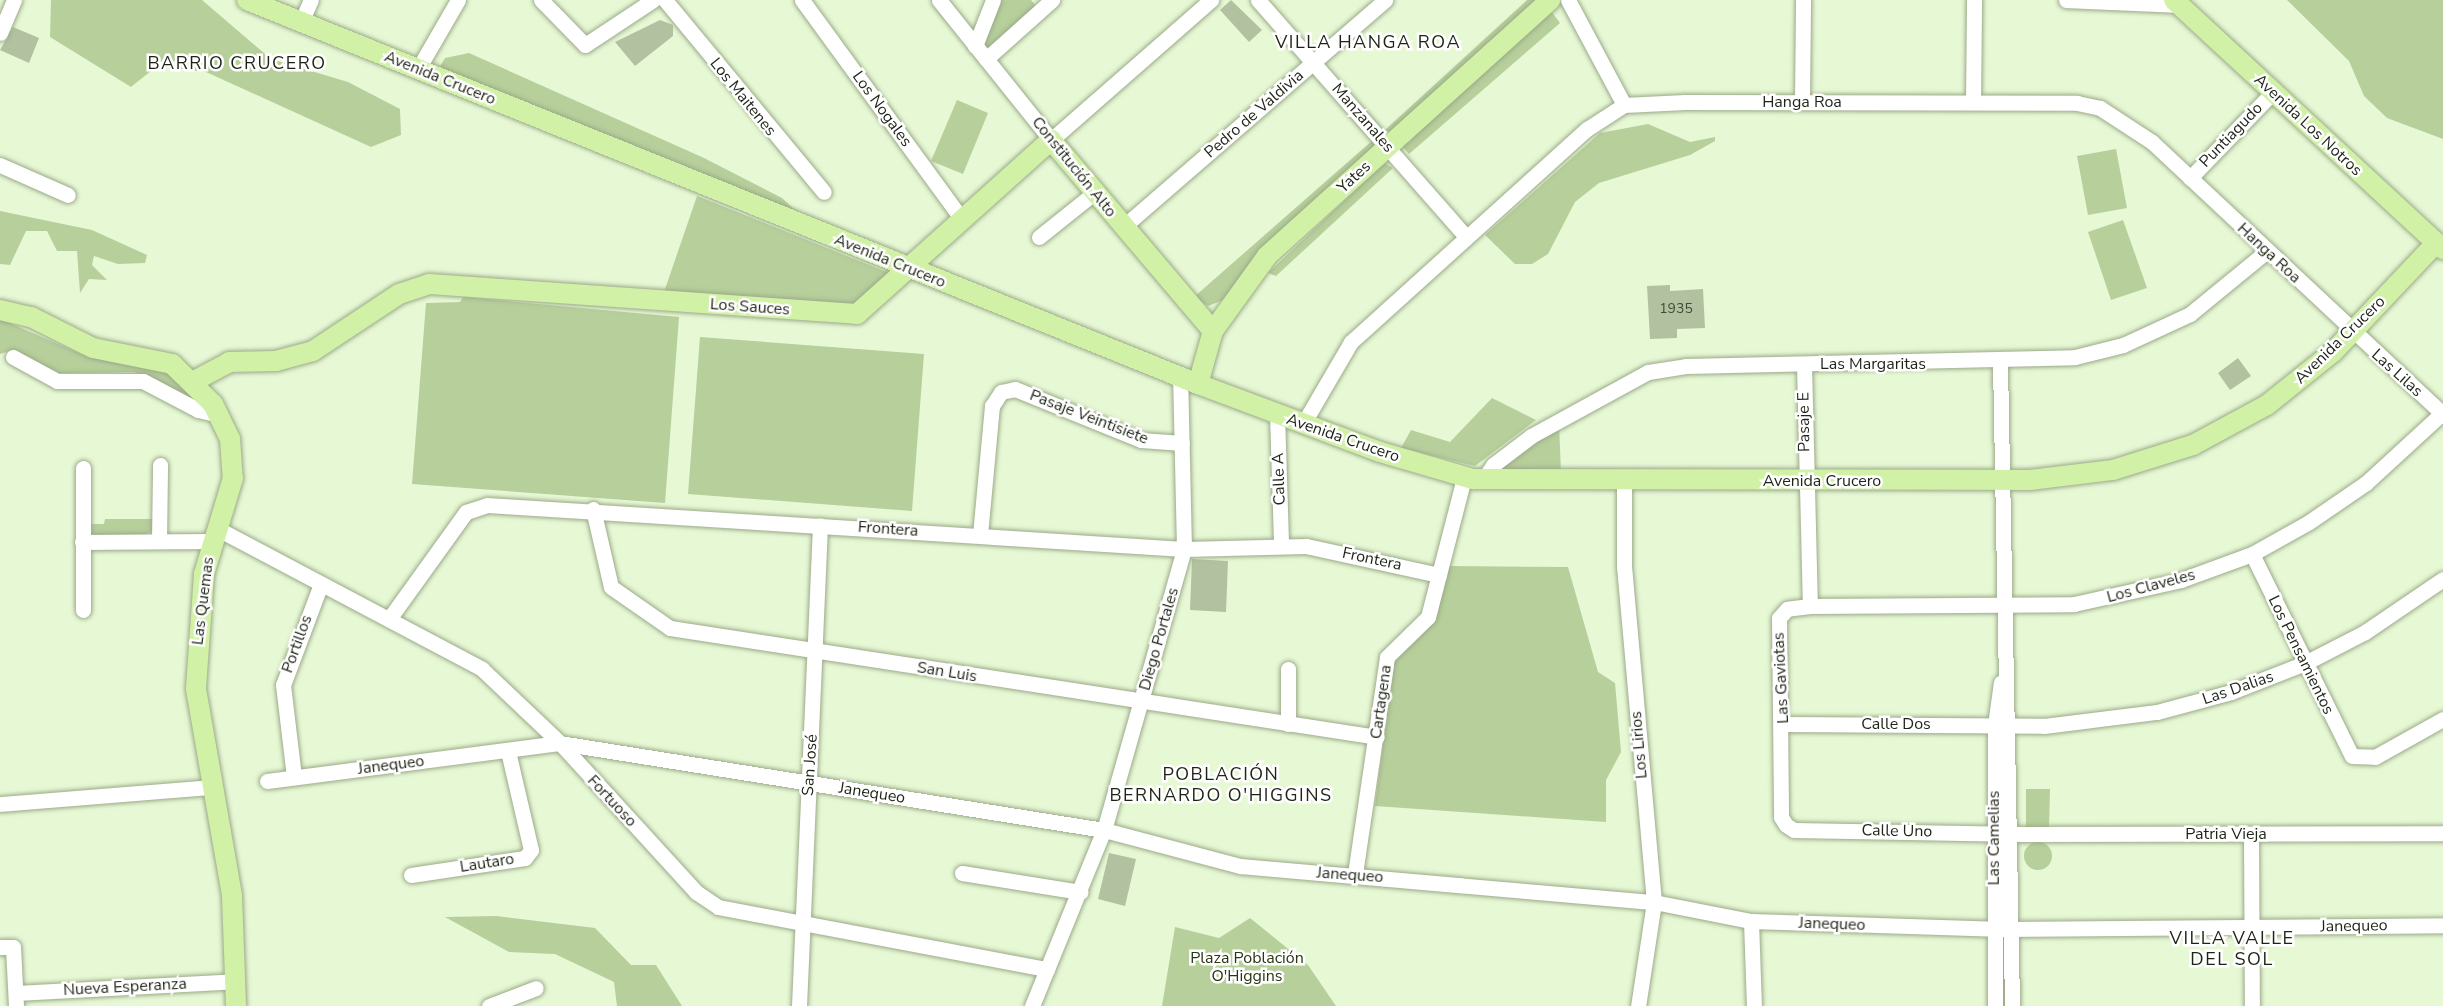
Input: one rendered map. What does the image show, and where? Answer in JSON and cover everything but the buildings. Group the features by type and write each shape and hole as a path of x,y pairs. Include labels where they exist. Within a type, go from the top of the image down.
{"main road":[{"name":"Avenida Crucero","path":"247,0 904,267 1276,414 1473,479 1624,483 2002,480 2113,470 2193,445 2275,400 2352,331 2441,242"},
{"name":"Yates","path":"1189,380 1213,331 1267,256 1550,0"},
{"name":"Avenida Los Notros","path":"2176,2 2441,242"},
{"name":"Los Sauces","path":"194,381 229,362 276,361 313,351 399,294 429,284 851,315 870,308 904,267 1051,140"},
{"name":"Constitución Alto","path":"1051,140 1213,331"},
{"name":"Las Quemas","path":"0,310 31,317 93,348 162,360 194,381 220,415 230,438 233,478 215,535 200,606 196,689 211,787 232,897 236,1006"}],"street":[{"path":"0,33 14,0"},
{"path":"301,22 310,0"},
{"path":"418,69 458,0"},
{"path":"541,0 579,43 601,38 653,0"},
{"name":"Los Maitenes","path":"665,0 824,192"},
{"name":"Los Nogales","path":"802,0 961,218"},
{"name":"Constitución Alto","path":"939,0 1051,140"},
{"path":"975,45 993,0"},
{"path":"986,59 1052,0"},
{"name":"Los Sauces","path":"1051,140 1211,0"},
{"name":"Manzanales","path":"1258,0 1466,237"},
{"name":"Pedro de Valdivia","path":"1123,227 1385,0"},
{"path":"1303,424 1351,342 1587,129 1624,105 1568,0"},
{"path":"1802,101 1803,0"},
{"path":"1973,102 1974,0"},
{"path":"2066,0 2176,2"},
{"name":"Puntiagudo","path":"2190,178 2273,92"},
{"name":"Hanga Roa","path":"1624,105 1802,101 1973,102 2100,108 2152,142 2352,331"},
{"path":"0,165 69,195"},
{"path":"1039,237 1094,193"},
{"name":"Las Margaritas","path":"1473,479 1488,470 1530,436 1648,372 1804,364 2000,362 2075,357 2146,336 2210,301 2267,251"},
{"name":"Las Lilas","path":"2352,331 2442,414"},
{"path":"13,357 57,381 143,381 198,410 220,415"},
{"name":"Las Camelias","path":"1995,1006 1994,832 2004,670 2000,362"},
{"name":"Pasaje E","path":"1804,364 1805,480"},
{"name":"Diego Portales","path":"1032,1006 1104,830 1184,549 1182,442 1189,380"},
{"name":"Pasaje Veintisiete","path":"980,536 992,406 1001,392 1015,389 1141,441 1182,442"},
{"name":"Calle A","path":"1276,414 1281,544"},
{"name":"Los Claveles","path":"1810,606 2003,606 2110,598 2252,554 2366,483 2442,414"},
{"path":"159,541 160,465"},
{"path":"83,468 83,610"},
{"name":"Cartagena","path":"1355,874 1389,651 1424,624 1473,479"},
{"path":"1805,480 1810,606"},
{"name":"Los Lirios","path":"1624,483 1624,566 1654,902 1638,1006"},
{"name":"Frontera","path":"389,619 472,508 593,509 1184,549 1281,544 1360,555 1439,575"},
{"name":"San Luis","path":"593,509 607,581 663,625 1140,704 1377,737"},
{"name":"San José","path":"799,1006 809,783 818,651 820,525"},
{"path":"82,542 159,541 215,535"},
{"name":"Fortuoso","path":"215,535 321,584 482,669 560,743 696,892 718,907 1047,969"},
{"name":"Los Pensamientos","path":"2252,554 2352,756 2375,757 2443,719"},
{"name":"Las Dalias","path":"2002,725 2082,723 2157,712 2231,692 2305,663 2365,632 2443,579"},
{"name":"Portillos","path":"294,777 283,685 321,584"},
{"name":"Las Gaviotas","path":"1786,825 1781,817 1784,724 1779,618 1787,609 1810,606"},
{"path":"1288,669 1288,724"},
{"name":"Calle Dos","path":"1784,724 2002,725"},
{"name":"Las Camelias","path":"2002,725 2010,833 2012,1006"},
{"name":"Janequeo","path":"267,781 560,743 1104,830 1240,866 1355,874 1654,902 1751,921 1995,928 2443,925"},
{"name":"Lautaro","path":"411,875 525,858 531,850 508,751"},
{"path":"0,804 211,787"},
{"name":"Calle Uno","path":"1786,825 1794,830 2010,833"},
{"name":"Patria Vieja","path":"2010,833 2443,833"},
{"path":"2251,834 2252,1006"},
{"path":"962,873 1080,892"},
{"path":"1751,921 1754,1006"},
{"path":"7,947 16,999"},
{"name":"Nueva Esperanza","path":"16,999 235,981"},
{"path":"489,1006 536,988"}],"green space":[{"path":"51,0 202,0 271,59 348,82 400,109 401,135 371,147 206,72 157,66 131,87 50,37"},
{"path":"997,0 1031,0 1036,6 989,51 981,41"},
{"path":"1527,0 1541,0 1390,132 1385,130"},
{"path":"2287,0 2443,0 2443,139 2387,118 2364,96 2349,61"},
{"path":"1551,11 1560,23 1409,154 1402,146"},
{"path":"469,53 704,158 782,198 812,226 436,73 445,58"},
{"path":"957,100 988,113 963,174 931,161"},
{"path":"1648,124 1690,142 1715,137 1715,141 1690,155 1599,183 1575,202 1548,254 1532,264 1515,264 1485,235 1600,133"},
{"path":"1373,140 1375,145 1241,276 1223,300 1208,306 1194,297"},
{"path":"2116,149 2127,208 2088,215 2077,156"},
{"path":"1384,163 1393,168 1276,276 1268,273"},
{"path":"697,196 889,273 856,305 664,292"},
{"path":"0,211 92,230 147,255 145,263 118,264 94,256 92,265 107,280 89,279 80,293 77,251 57,251 47,231 26,231 10,265 0,264"},
{"path":"2123,220 2147,288 2111,300 2088,232"},
{"path":"463,297 679,317 665,503 412,484 426,303 460,302"},
{"path":"0,319 86,356 167,371 203,403 134,372 59,373 13,350 0,354"},
{"path":"700,337 924,354 912,511 688,494"},
{"path":"1492,398 1536,420 1475,466 1401,448 1411,430 1450,442"},
{"path":"1559,423 1561,473 1491,470"},
{"path":"105,519 153,519 153,530 145,535 90,535 88,524 104,524"},
{"path":"1448,566 1568,567 1598,672 1615,683 1621,752 1606,780 1606,822 1375,806 1394,660 1421,634"},
{"path":"2026,789 2050,789 2049,829 2026,828"},
{"path":"2038,842 2048,846 2052,856 2048,866 2038,870 2028,866 2024,856 2028,846"},
{"path":"496,916 595,928 631,965 656,965 682,1006 617,1006 614,982 555,954 509,952 445,917"},
{"name":"Plaza Población O'Higgins","path":"1250,918 1308,965 1336,1006 1162,1006 1175,927 1219,938"}],"district":[{"name":"VILLA HANGA ROA","path":"1368,42"},
{"name":"BARRIO CRUCERO","path":"237,63"},
{"name":"POBLACIÓN BERNARDO O'HIGGINS","path":"1221,785"},
{"name":"VILLA VALLE DEL SOL","path":"2232,949"}]}
